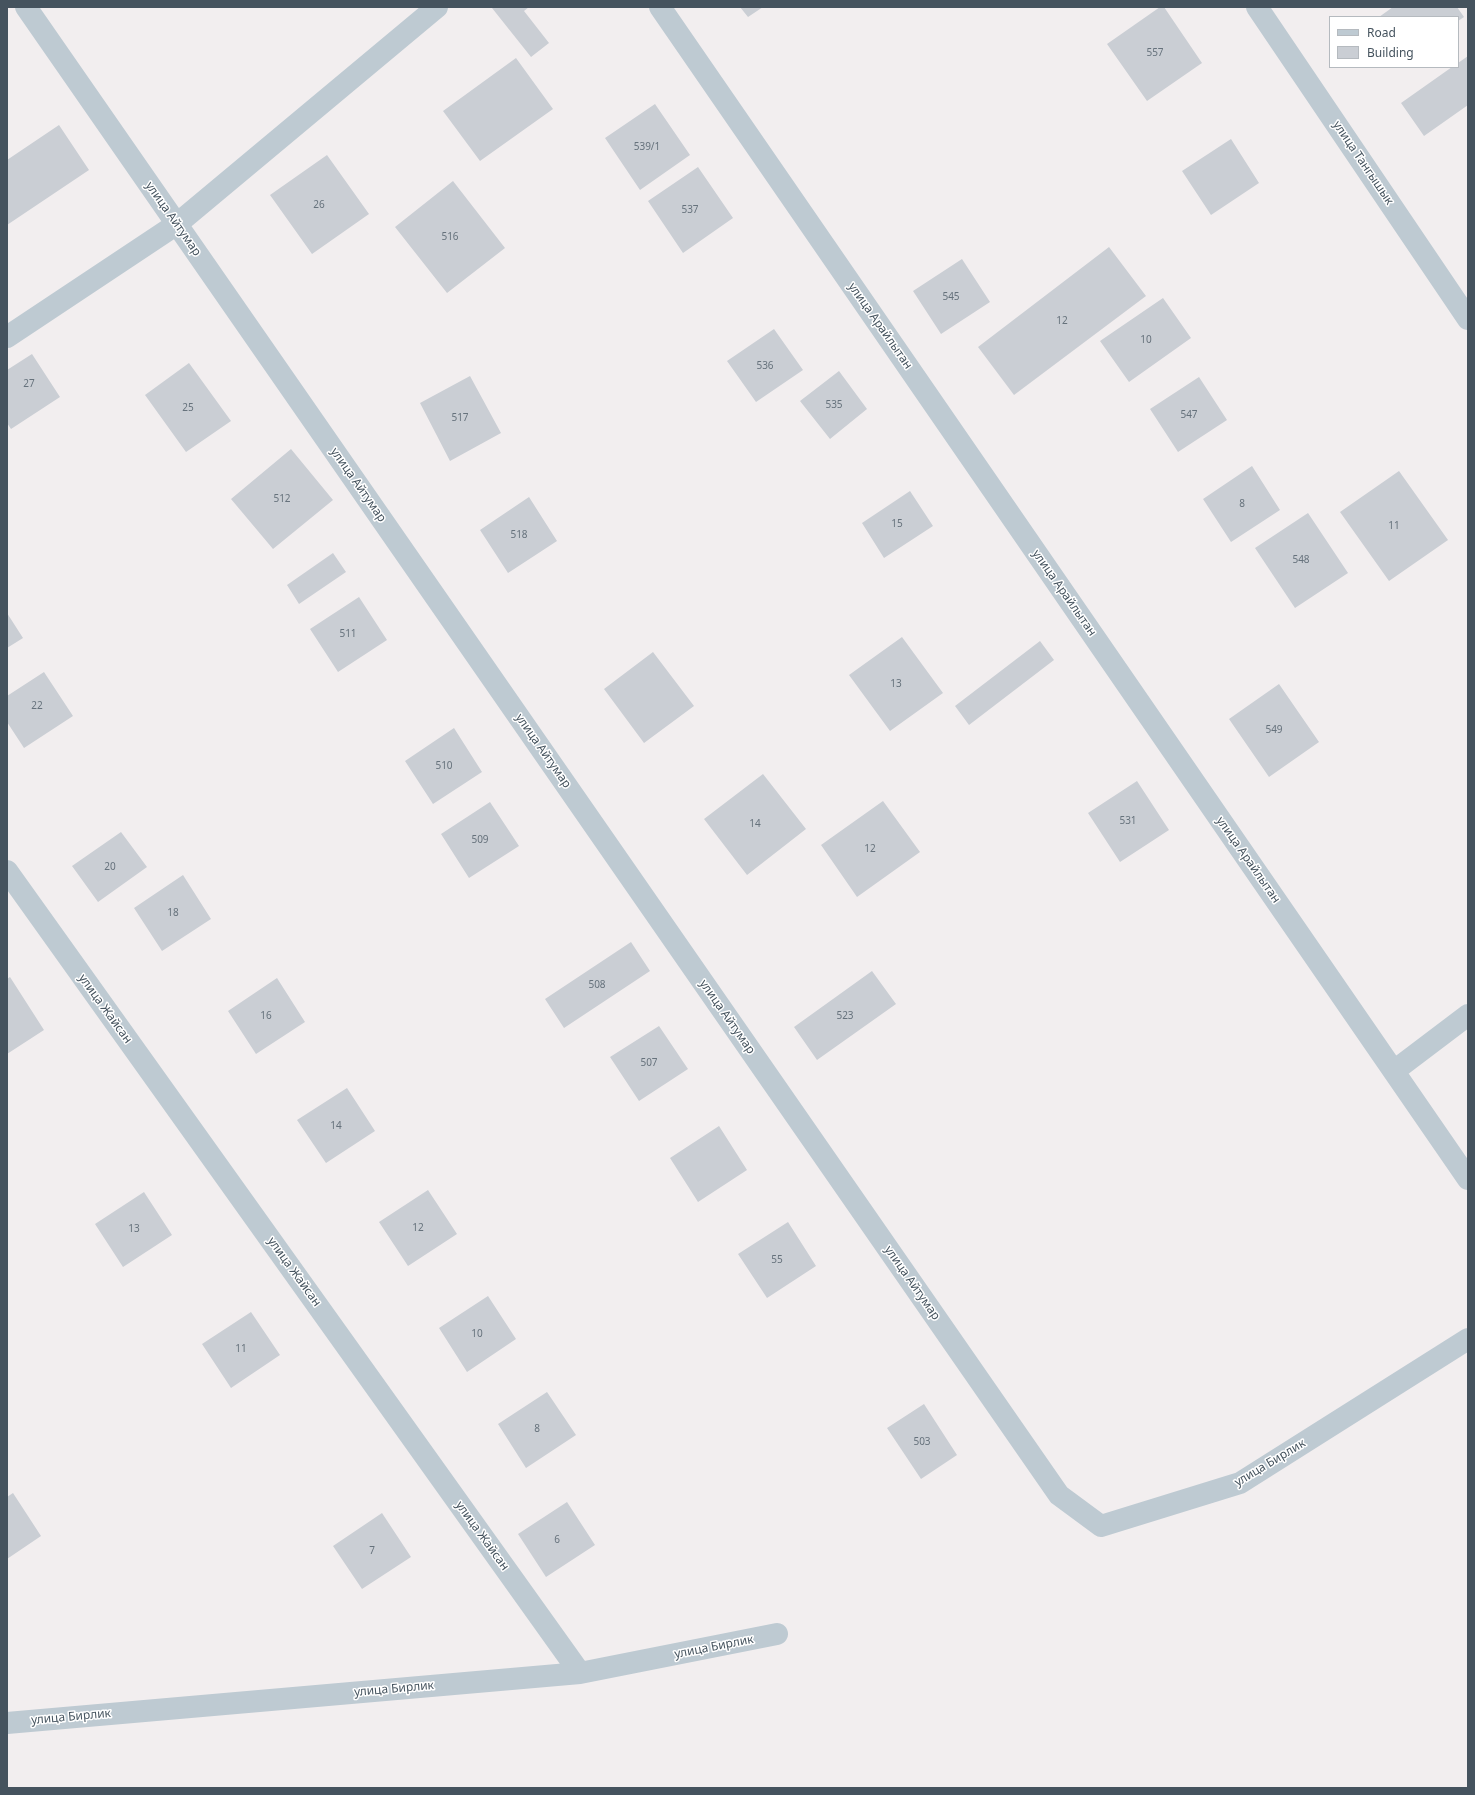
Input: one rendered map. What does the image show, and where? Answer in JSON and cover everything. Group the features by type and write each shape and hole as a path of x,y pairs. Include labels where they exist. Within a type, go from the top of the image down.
{"street":[{"name":"улица Айтумар","path":"26,7 1059,1495"},
{"path":"7,337 177,224 437,7"},
{"name":"улица Арайлытан","path":"660,7 1468,1179"},
{"name":"улица Тангышык","path":"1258,7 1468,318"},
{"name":"улица Жайсан","path":"7,871 580,1673"},
{"path":"1394,1071 1467,1016"},
{"name":"улица Бирлик","path":"1059,1495 1101,1526 1240,1484 1468,1339"},
{"name":"улица Бирлик","path":"7,1723 580,1673 777,1634"}],"building":[{"path":"529,7 524,11 549,43 531,57 492,8"},
{"path":"740,7 763,7 748,17"},
{"path":"1160,7 1164,7 1202,63 1147,101 1107,44"},
{"path":"1393,7 1457,7 1464,17 1459,20 1459,16 1380,16"},
{"path":"1468,56 1468,105 1424,136 1401,103 1451,68 1459,68 1459,62"},
{"path":"516,58 553,109 480,161 443,111"},
{"path":"655,104 690,155 640,190 605,138"},
{"path":"59,125 89,170 7,225 7,160"},
{"path":"1231,139 1259,183 1211,215 1182,171"},
{"path":"327,155 369,214 312,254 270,195"},
{"path":"698,167 733,218 683,253 648,201"},
{"path":"453,181 505,248 447,293 395,227"},
{"path":"1109,247 1146,296 1014,395 978,347"},
{"path":"962,259 990,302 941,334 913,291"},
{"path":"1163,298 1191,338 1129,382 1100,341"},
{"path":"774,329 803,370 756,402 727,361"},
{"path":"32,354 60,397 11,429 7,423 7,370"},
{"path":"189,363 231,421 186,452 145,395"},
{"path":"839,371 867,409 830,439 800,401"},
{"path":"470,376 501,433 450,461 420,403"},
{"path":"1199,377 1227,420 1178,452 1150,409"},
{"path":"291,449 333,500 273,549 231,499"},
{"path":"1252,466 1280,510 1231,542 1203,499"},
{"path":"1399,471 1448,540 1389,581 1340,512"},
{"path":"910,491 933,526 884,558 862,523"},
{"path":"529,497 557,541 508,573 480,530"},
{"path":"1308,513 1348,573 1295,608 1255,548"},
{"path":"333,553 346,572 299,604 287,585"},
{"path":"359,597 387,640 338,672 310,629"},
{"path":"7,613 23,638 7,648"},
{"path":"902,637 943,693 890,731 849,675"},
{"path":"1040,641 1054,660 969,725 955,706"},
{"path":"653,652 694,706 644,743 604,689"},
{"path":"44,672 73,716 24,748 7,722 7,696"},
{"path":"1279,684 1319,742 1269,777 1229,719"},
{"path":"454,728 482,772 433,804 405,761"},
{"path":"763,774 806,829 747,875 704,819"},
{"path":"1137,781 1169,830 1120,862 1088,813"},
{"path":"883,801 920,852 857,897 821,845"},
{"path":"490,802 519,846 469,878 441,834"},
{"path":"121,832 147,867 98,902 72,866"},
{"path":"183,875 211,919 162,951 134,908"},
{"path":"631,942 650,971 564,1028 545,999"},
{"path":"872,971 896,1004 817,1060 794,1027"},
{"path":"10,977 44,1030 7,1054 7,979"},
{"path":"277,978 305,1022 256,1054 228,1011"},
{"path":"659,1026 688,1069 639,1101 610,1057"},
{"path":"347,1088 375,1131 326,1163 297,1120"},
{"path":"719,1126 747,1170 698,1202 670,1158"},
{"path":"428,1190 457,1234 408,1266 379,1222"},
{"path":"144,1192 172,1235 123,1267 95,1224"},
{"path":"788,1222 816,1266 767,1298 738,1254"},
{"path":"488,1296 516,1339 467,1372 439,1328"},
{"path":"251,1312 280,1355 231,1388 202,1344"},
{"path":"547,1392 576,1435 526,1468 498,1424"},
{"path":"924,1404 957,1455 921,1479 887,1428"},
{"path":"13,1493 41,1536 7,1559 7,1497"},
{"path":"567,1502 595,1545 546,1577 518,1534"},
{"path":"382,1513 411,1557 362,1589 333,1546"}]}
